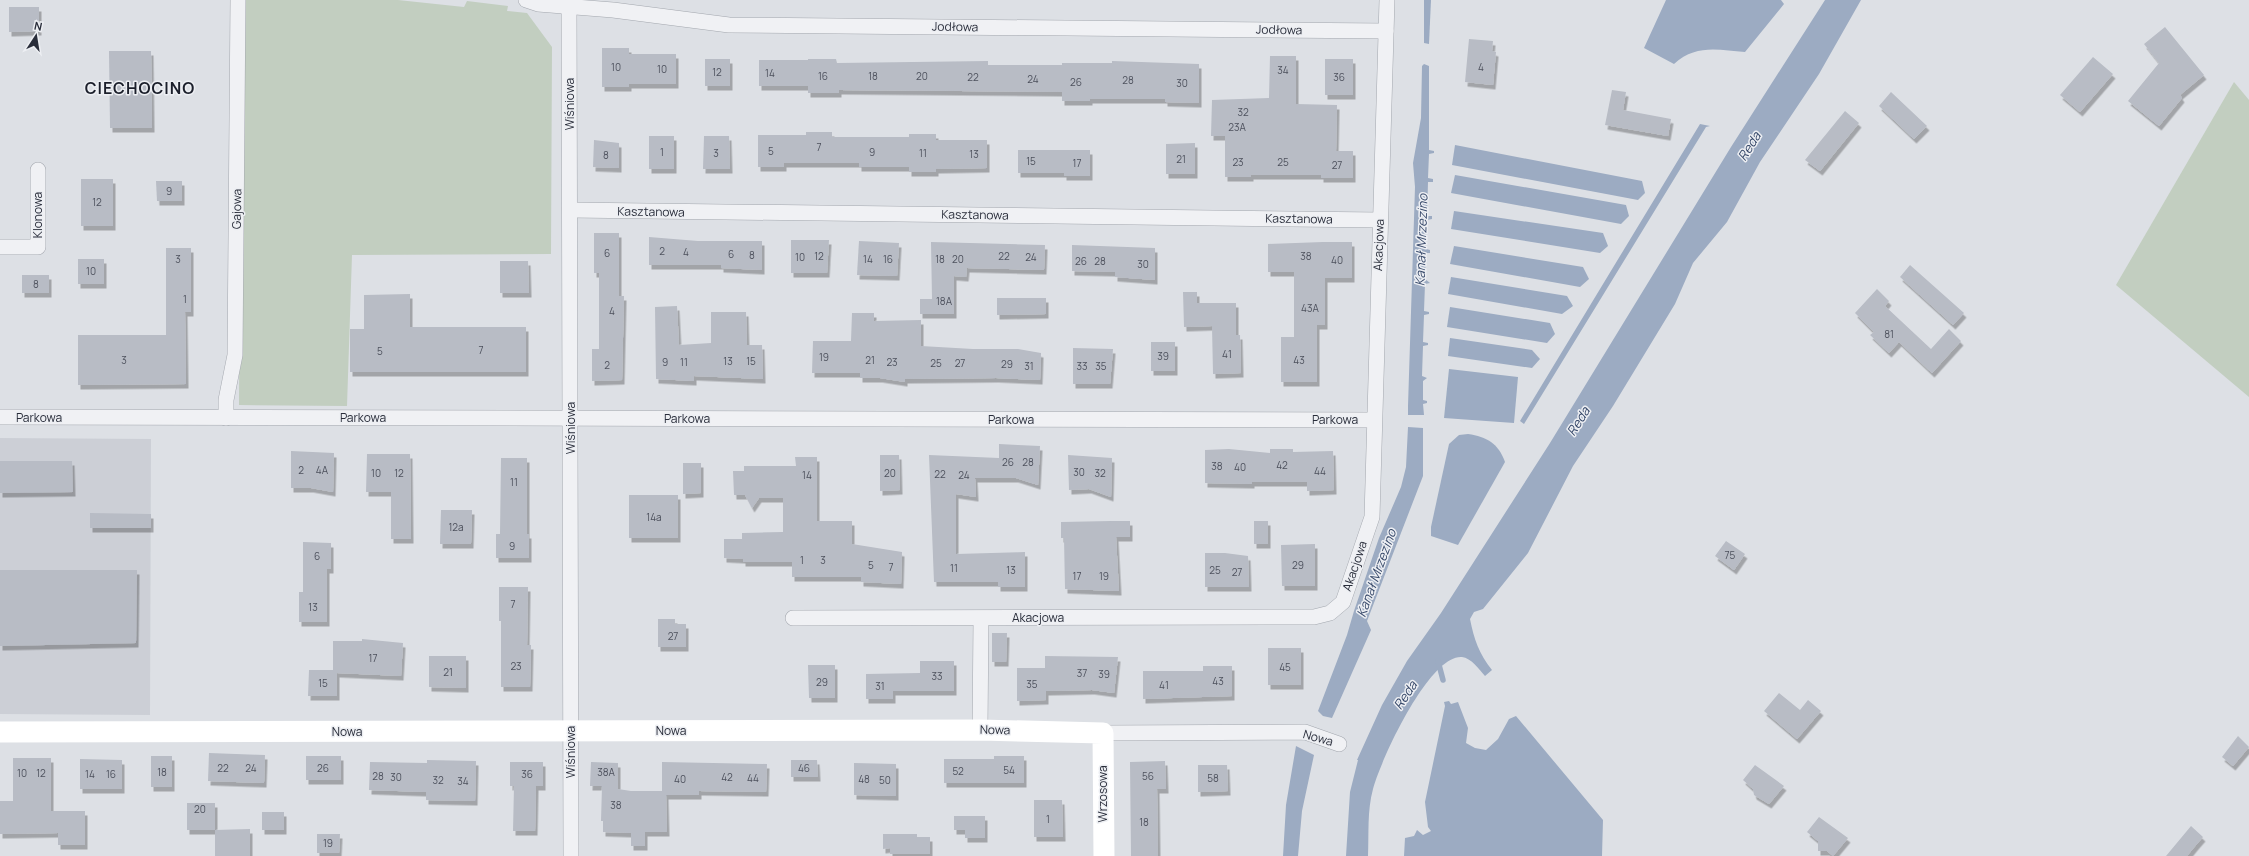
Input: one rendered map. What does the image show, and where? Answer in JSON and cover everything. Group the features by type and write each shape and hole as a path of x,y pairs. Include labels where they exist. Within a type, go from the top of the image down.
{"street":[{"name":"Gajowa","path":"226,418 226,400 235,355 238,0"},
{"name":"Jodłowa","path":"526,0 538,4 569,4 729,25 1386,31"},
{"name":"Akacjowa","path":"793,618 981,619 1314,617 1330,613 1343,602 1372,517 1387,0"},
{"name":"Wiśniowa","path":"569,4 571,210 571,856"},
{"name":"Klonowa","path":"0,247 38,247 38,170"},
{"name":"Kasztanowa","path":"571,210 1380,220"},
{"name":"Parkowa","path":"0,417 1374,420"},
{"path":"980,730 981,619"},
{"name":"Nowa","path":"0,732 980,730 1103,733 1305,732 1339,744"},
{"name":"Wrzosowa","path":"1103,733 1104,856"}],"shaded area":[{"path":"0,438 151,439 150,715 0,714"}],"green space":[{"path":"241,0 398,0 464,7 467,1 508,6 507,11 527,13 552,47 551,254 352,255 347,406 239,405"},
{"path":"2234,82 2249,100 2249,397 2116,285"}],"water":[{"path":"1424,0 1431,0 1429,44 1424,43"},
{"path":"1666,0 1781,0 1784,4 1745,52 1716,50 1699,51 1691,53 1674,64 1644,48"},
{"name":"Reda","path":"1825,0 1861,0 1819,74 1760,162 1727,222 1693,263 1675,304 1613,406 1573,466 1528,553 1483,609 1474,612 1470,619 1478,646 1492,670 1485,676 1469,659 1462,657 1449,661 1435,673 1421,690 1396,735 1377,775 1371,797 1369,814 1368,856 1346,856 1350,792 1357,760 1382,705 1407,661 1441,613 1550,443 1731,147"},
{"name":"Kanał Mrzezino","path":"1424,64 1429,66 1429,150 1434,151 1434,153 1429,154 1428,178 1433,179 1433,182 1428,182 1427,216 1432,216 1432,219 1427,220 1426,249 1430,250 1430,253 1426,253 1425,279 1430,283 1425,284 1424,311 1429,312 1429,314 1424,315 1423,342 1428,343 1428,345 1423,346 1422,376 1427,378 1423,381 1423,400 1427,401 1427,403 1423,404 1424,415 1408,415 1415,187 1413,163 1421,118 1422,66"},
{"path":"1700,124 1710,126 1706,127 1524,424 1520,421"},
{"path":"1455,145 1642,181 1645,193 1638,200 1452,165"},
{"path":"1455,175 1626,205 1629,216 1621,224 1451,193"},
{"path":"1454,211 1603,233 1608,246 1600,253 1451,229"},
{"path":"1454,246 1583,267 1589,279 1580,287 1450,264"},
{"path":"1451,277 1567,296 1573,306 1562,314 1448,294"},
{"path":"1450,307 1550,323 1555,334 1547,343 1447,327"},
{"path":"1450,338 1532,350 1540,359 1532,368 1448,356"},
{"path":"1449,369 1518,377 1514,423 1444,418"},
{"name":"Kanał Mrzezino","path":"1408,427 1423,428 1423,476 1367,621 1371,630 1332,718 1323,716 1318,711 1347,635 1379,538 1401,487 1406,467"},
{"path":"1468,434 1481,437 1491,442 1499,450 1505,462 1458,545 1431,536 1431,527 1449,444 1459,435"},
{"path":"1449,701 1451,704 1458,702 1468,728 1466,743 1475,748 1486,750 1498,739 1509,719 1516,716 1603,820 1602,856 1404,856 1405,838 1414,836 1417,830 1423,835 1431,831 1428,827 1425,802 1445,706 1444,702"},
{"path":"1296,746 1314,755 1302,811 1298,856 1283,856 1286,805"}],"building":[{"path":"9,7 39,7 39,31 9,32"},
{"path":"2165,27 2204,75 2180,95 2182,98 2159,126 2128,101 2159,63 2144,44"},
{"path":"1469,39 1493,41 1492,51 1496,52 1493,85 1465,82"},
{"path":"602,48 629,48 629,54 676,54 676,84 629,84 629,87 602,87"},
{"path":"109,51 151,51 152,128 110,128"},
{"path":"1270,56 1296,56 1296,104 1337,105 1336,151 1353,151 1353,178 1321,178 1321,175 1251,175 1251,177 1225,177 1225,136 1211,136 1212,100 1269,98"},
{"path":"2093,57 2113,74 2080,112 2060,95"},
{"path":"705,59 730,59 730,86 705,86"},
{"path":"836,59 837,63 988,61 988,65 1062,65 1062,63 1112,63 1112,61 1199,64 1199,103 1165,102 1165,99 1090,99 1090,101 1062,101 1062,92 839,90 839,93 808,93 808,86 759,86 759,60"},
{"path":"1325,59 1353,59 1353,95 1325,95"},
{"path":"1612,90 1626,92 1623,110 1671,119 1668,136 1605,125"},
{"path":"1891,92 1927,126 1914,139 1879,106"},
{"path":"1845,111 1859,123 1820,171 1805,160"},
{"path":"806,132 832,132 832,137 909,137 909,134 936,134 936,140 987,140 987,168 936,169 936,172 909,172 909,167 859,167 859,163 784,163 784,167 758,167 758,135 806,135"},
{"path":"649,136 674,136 674,169 649,169"},
{"path":"704,136 729,136 730,169 703,169"},
{"path":"594,140 619,143 619,168 593,167"},
{"path":"1195,143 1195,174 1166,174 1166,144"},
{"path":"1018,150 1090,150 1090,176 1064,176 1064,173 1018,173"},
{"path":"81,179 113,179 113,226 81,226"},
{"path":"156,181 182,181 182,201 157,201"},
{"path":"594,233 619,233 619,296 624,296 622,380 592,381 592,349 599,349 599,273 594,273"},
{"path":"649,237 698,241 762,241 762,270 721,268 721,265 649,265"},
{"path":"791,240 829,240 827,273 791,273"},
{"path":"859,241 899,243 897,276 857,275"},
{"path":"931,242 1045,245 1044,270 967,268 966,277 954,276 954,314 920,314 920,299 932,299"},
{"path":"1352,242 1352,278 1325,278 1325,325 1317,325 1317,382 1281,382 1281,337 1294,337 1294,272 1268,272 1268,244"},
{"path":"1072,245 1155,248 1155,280 1115,277 1115,272 1072,271"},
{"path":"166,248 191,248 191,312 185,312 186,384 78,385 78,335 166,335"},
{"path":"78,259 104,259 104,284 78,284"},
{"path":"500,261 528,261 529,293 500,293"},
{"path":"1910,265 1964,313 1953,325 1900,277"},
{"path":"22,275 49,275 49,293 22,293"},
{"path":"1877,289 1889,301 1885,306 1931,349 1949,329 1961,341 1932,373 1899,342 1889,353 1870,335 1874,332 1855,313"},
{"path":"1183,292 1197,292 1197,303 1236,303 1236,335 1240,335 1241,373 1213,374 1212,326 1184,327"},
{"path":"410,294 410,327 526,327 526,372 350,372 350,329 364,329 364,295"},
{"path":"997,298 1046,298 1046,314 997,315"},
{"path":"677,306 679,345 711,343 711,312 746,312 747,345 762,345 763,379 694,376 694,381 656,379 655,307"},
{"path":"852,313 874,313 874,321 921,320 921,346 973,349 1018,349 1041,353 1040,380 996,378 905,379 905,382 880,378 860,378 860,373 812,373 813,341 851,341"},
{"path":"1151,342 1175,342 1175,371 1151,371"},
{"path":"1073,348 1113,349 1110,384 1073,384"},
{"path":"999,444 1040,446 1038,485 1016,478 975,478 976,497 956,494 956,554 1025,552 1025,587 998,587 998,582 934,582 929,455 999,458"},
{"path":"1229,449 1270,453 1270,449 1293,449 1293,452 1333,451 1334,490 1307,491 1307,482 1252,482 1252,484 1205,483 1205,450"},
{"path":"291,451 334,453 333,492 311,488 291,488"},
{"path":"367,454 410,454 411,539 391,539 391,492 366,492"},
{"path":"880,455 899,455 900,490 880,491"},
{"path":"1068,455 1112,458 1111,497 1089,489 1069,490"},
{"path":"795,457 817,457 817,521 852,521 852,544 902,552 901,584 861,582 861,577 792,577 792,562 743,562 743,559 724,558 724,539 742,539 742,533 783,532 783,498 759,498 752,508 745,495 734,495 733,471 744,471 744,466 796,466"},
{"path":"501,458 527,458 527,534 529,534 529,558 496,558 496,534 500,534"},
{"path":"0,461 72,461 73,492 0,493"},
{"path":"683,463 701,463 701,493 683,494"},
{"path":"629,495 678,495 678,538 629,538"},
{"path":"441,510 472,510 471,544 440,544"},
{"path":"90,513 151,514 151,528 90,528"},
{"path":"1130,521 1130,537 1116,537 1119,591 1065,589 1064,538 1061,538 1061,522"},
{"path":"1254,521 1268,521 1268,544 1254,544"},
{"path":"1726,541 1745,554 1734,570 1715,556"},
{"path":"303,542 331,543 331,569 327,569 327,622 299,622 299,592 303,592"},
{"path":"1315,544 1315,586 1282,586 1281,545"},
{"path":"1205,553 1225,553 1248,556 1249,587 1205,587"},
{"path":"0,570 137,570 136,643 0,646"},
{"path":"499,587 528,587 527,645 531,645 530,687 501,687 501,621 499,621"},
{"path":"658,619 675,619 675,624 686,624 686,647 658,647"},
{"path":"992,633 1007,633 1006,662 992,662"},
{"path":"362,639 403,643 401,676 337,673 337,696 308,696 309,670 333,670 333,641 362,641"},
{"path":"1268,648 1301,648 1301,685 1268,685"},
{"path":"429,656 466,656 466,688 429,687"},
{"path":"1045,656 1118,657 1114,693 1092,690 1046,691 1046,700 1017,701 1017,668 1045,668"},
{"path":"920,661 954,661 954,691 893,691 893,699 866,699 866,674 920,673"},
{"path":"808,665 835,665 835,698 809,698"},
{"path":"1203,666 1232,666 1232,696 1143,699 1143,671 1203,671"},
{"path":"1779,693 1800,710 1808,700 1821,711 1797,739 1764,711"},
{"path":"2238,736 2249,747 2233,766 2222,757"},
{"path":"209,753 265,755 264,783 208,781"},
{"path":"151,756 172,756 172,787 151,787"},
{"path":"306,756 341,756 341,780 306,780"},
{"path":"994,756 1024,756 1024,783 944,783 944,759 994,759"},
{"path":"13,758 51,758 51,811 85,811 85,845 58,845 58,833 0,834 0,801 13,801"},
{"path":"80,759 122,760 122,789 80,789"},
{"path":"427,760 476,761 475,801 426,800 426,792 369,790 370,762 427,763"},
{"path":"791,760 817,760 818,777 791,777"},
{"path":"1165,761 1166,789 1157,789 1158,856 1131,856 1130,762"},
{"path":"510,762 543,762 543,786 536,786 535,831 513,831 514,786 510,786"},
{"path":"591,762 618,763 618,789 631,791 662,791 662,762 767,764 766,792 699,791 699,795 666,795 667,832 645,832 645,846 631,846 631,833 603,832 603,821 601,821 602,786 590,786"},
{"path":"854,763 896,764 896,796 854,795"},
{"path":"1198,765 1227,765 1228,791 1198,792"},
{"path":"1755,765 1784,786 1769,804 1754,795 1753,789 1743,780"},
{"path":"1034,800 1062,800 1063,837 1034,837"},
{"path":"187,803 215,803 215,830 187,830"},
{"path":"262,812 284,812 284,830 262,830"},
{"path":"954,816 985,816 985,838 965,838 965,830 954,830"},
{"path":"1819,817 1848,838 1833,856 1827,851 1818,851 1818,841 1807,832"},
{"path":"2191,826 2203,837 2187,856 2166,856"},
{"path":"250,829 250,856 215,856 215,830"},
{"path":"317,834 340,834 339,853 317,853"},
{"path":"883,834 917,834 917,837 930,837 930,854 890,854 890,848 883,849"}],"waterway":[{"path":"1438,661 1443,680"}],"district":[{"name":"CIECHOCINO","path":"140,88"}]}
